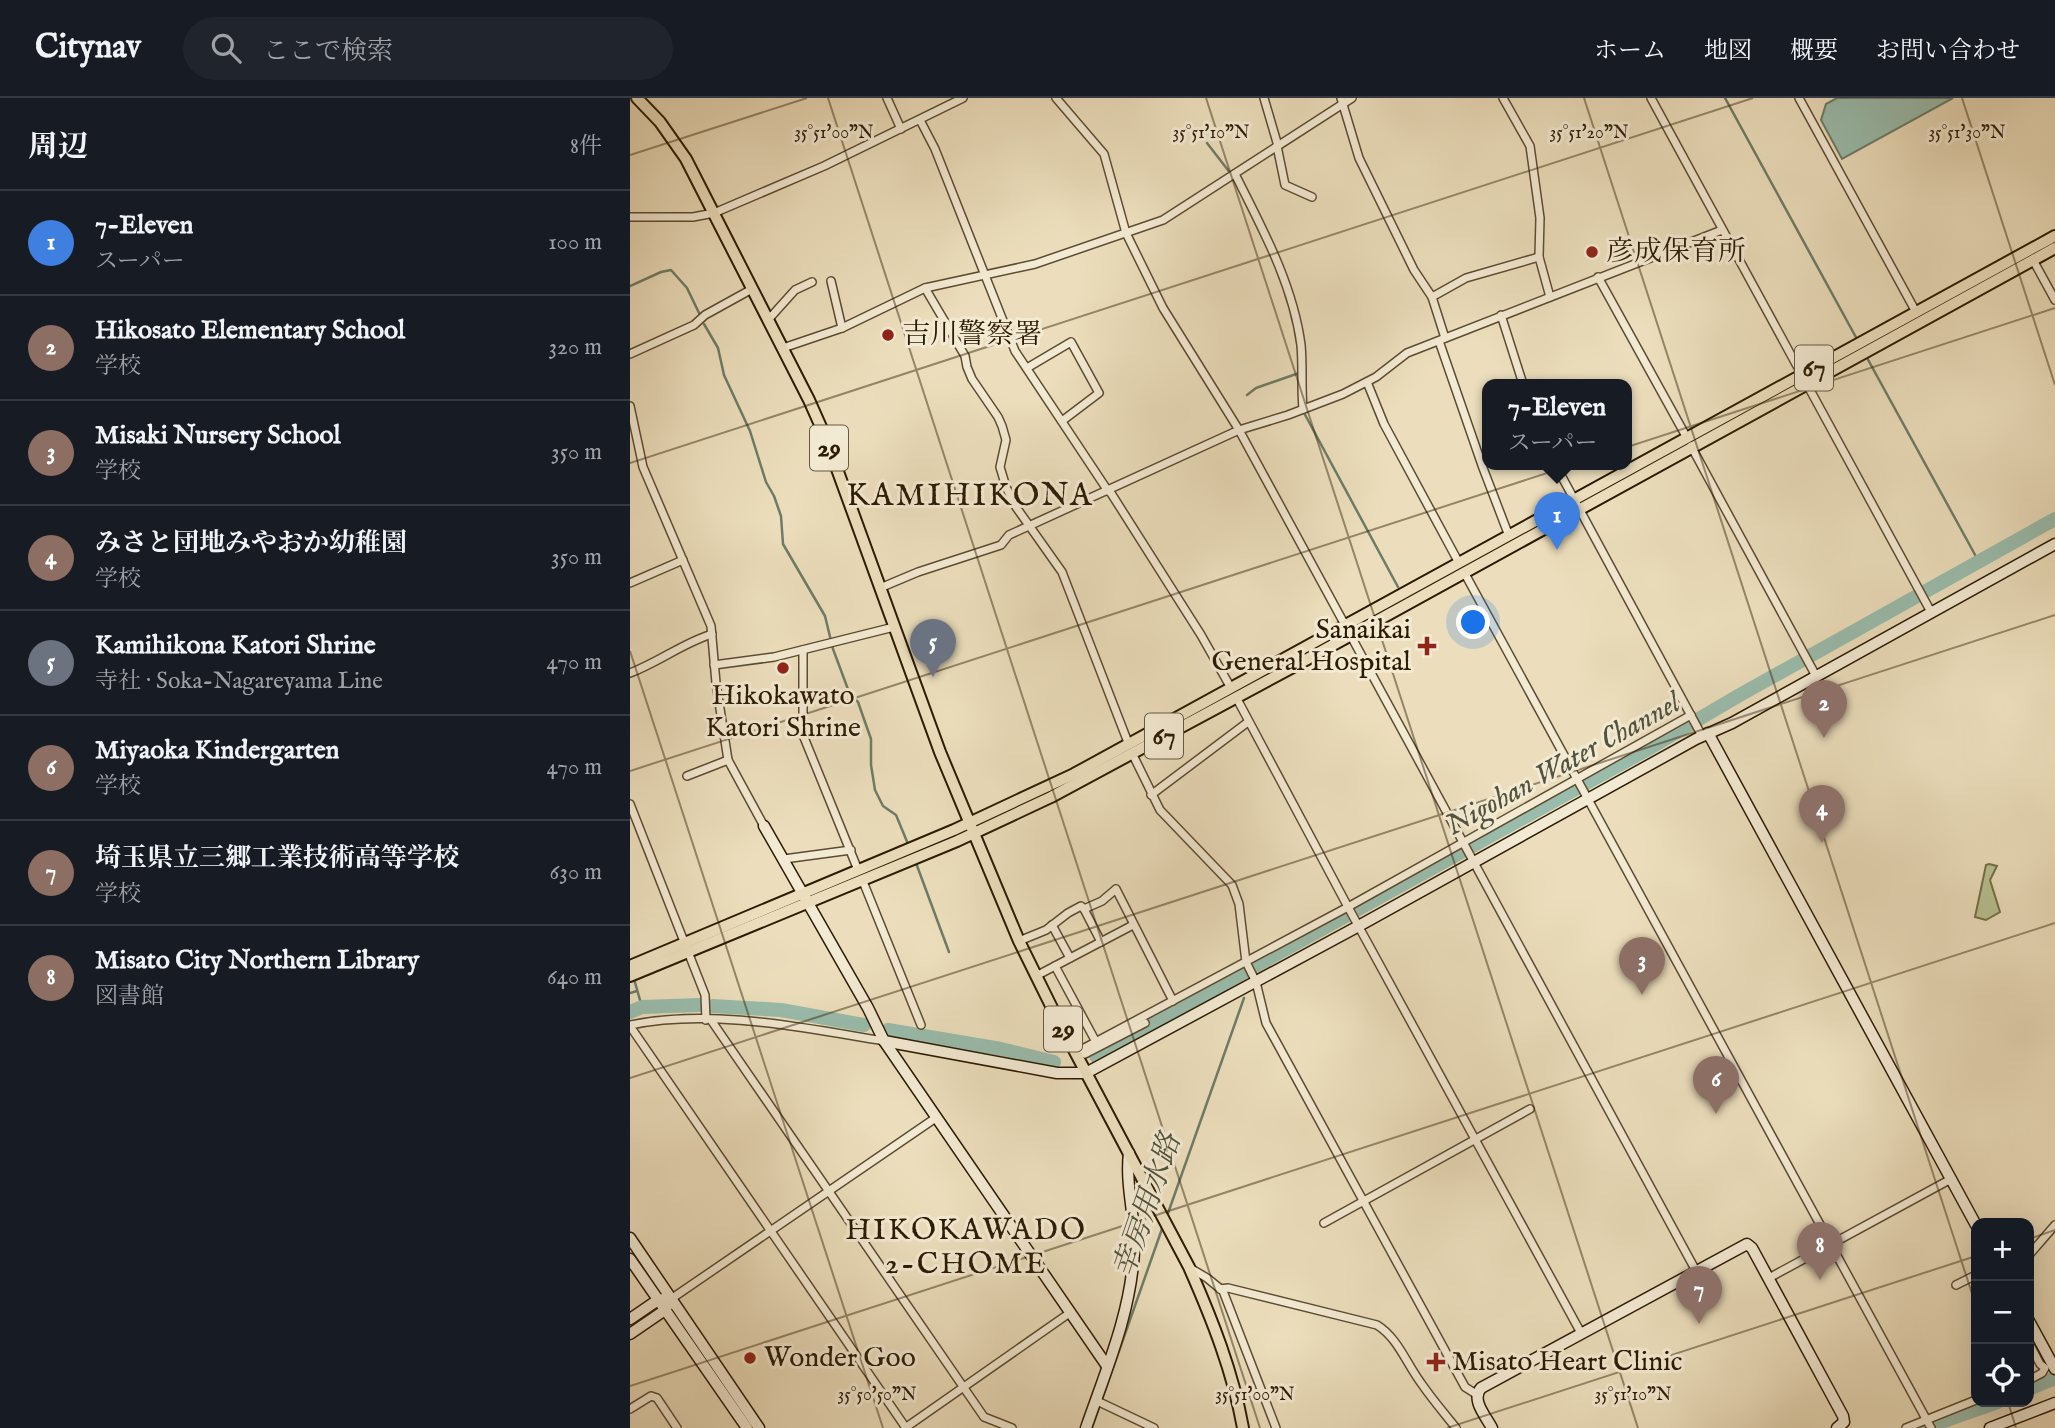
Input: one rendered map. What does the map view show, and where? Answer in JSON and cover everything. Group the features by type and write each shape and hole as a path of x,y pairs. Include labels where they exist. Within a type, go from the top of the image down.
{"main road":[{"name":"29","path":"637,98 673,139 696,178 825,436 940,752 972,829 1036,976 1080,1053 1086,1073 1189,1267 1221,1347 1243,1428"},
{"name":"67","path":"1804,379 1916,312 2055,236"},
{"name":"67","path":"630,976 687,947 972,829 1056,783 1130,749 1804,379 2055,248"},
{"name":"67","path":"1462,567 1509,536 1576,504"},
{"name":"67","path":"630,966 687,947"}],"street":[{"path":"887,98 901,129"},
{"path":"630,217 693,217 714,213 824,166 963,98"},
{"path":"1056,98 1106,158 1126,233 1163,307 1239,430 1696,1271"},
{"path":"1264,98 1285,185 1312,197"},
{"path":"783,348 842,328 925,288 1035,264 1163,220 1342,101 1352,98"},
{"path":"1503,98 1530,146 1540,218 1539,257 1550,297"},
{"path":"1651,98 1931,612"},
{"path":"1799,98 1916,312"},
{"path":"1342,101 1359,158 1414,270 1432,297 1442,340 1482,465"},
{"path":"920,120 1015,351 1196,627 1581,1333"},
{"path":"1235,174 1276,257 1295,316 1302,356 1303,410"},
{"path":"880,588 918,572 1001,545 1009,536 1029,526 1239,430 1303,410 1367,382 1407,353 1722,229"},
{"path":"1432,297 1466,278 1539,257"},
{"path":"2033,260 2055,300"},
{"path":"1598,277 1816,676"},
{"path":"831,281 842,328"},
{"path":"768,320 795,290 812,282"},
{"path":"925,288 965,356 972,379 998,417 1006,440 1000,467 1011,499 1062,572 1130,749 1151,795 1160,810 1232,884 1240,904 1246,962 1254,977 1266,1023 1465,1387 1476,1394"},
{"path":"630,354 694,325 705,315 752,289"},
{"path":"1501,315 1520,379"},
{"path":"1027,368 1070,342 1099,393 1062,421"},
{"path":"1367,382 1384,424 1931,1428"},
{"path":"630,406 643,467 705,610 712,634 719,711 728,760 884,1041 1107,1366"},
{"path":"1484,470 1509,536"},
{"path":"1558,470 1698,727 1972,1218"},
{"path":"1080,1053 1246,962 1350,912 1464,843 1582,788 1698,727 1732,723 2055,544"},
{"path":"630,583 683,559"},
{"path":"715,665 774,657 894,627"},
{"path":"630,673 693,640 712,634"},
{"path":"803,650 803,735 921,1025"},
{"path":"1151,795 1248,722"},
{"path":"1071,1312 905,1428 630,1026 665,1019 777,1025 884,1041 1057,1073 1086,1073 1254,977 1359,926 1582,788 1698,727"},
{"path":"687,776 728,760"},
{"path":"630,804 705,995 709,1020 984,1417 1012,1428"},
{"path":"784,859 851,850"},
{"path":"1084,909 1102,901 1115,889 1173,1001"},
{"path":"1020,941 1046,930 1081,906 1101,942"},
{"path":"1052,925 1070,958"},
{"path":"1036,976 1133,925"},
{"path":"1055,966 1096,1042"},
{"path":"1080,1053 1145,1023"},
{"path":"1324,1223 1530,1110"},
{"path":"630,1319 658,1300 671,1298 937,1117"},
{"path":"1086,1428 1100,1402 1107,1366 1123,1320 1134,1252 1127,1171 1129,1153"},
{"path":"1769,1278 1951,1179"},
{"path":"2034,1249 2055,1225"},
{"path":"630,1238 759,1428"},
{"path":"1492,1428 1477,1401 1476,1394 1481,1388 1747,1244 1769,1278 1843,1416 1844,1422 1837,1428"},
{"path":"630,1259 747,1428"},
{"path":"1189,1267 1223,1291 1276,1428"},
{"path":"1956,1286 1971,1278"},
{"path":"1220,1289 1228,1288 1377,1325 1393,1339 1420,1382 1456,1428"},
{"path":"630,1334 665,1310 671,1298"},
{"path":"2034,1330 2055,1369"},
{"path":"2034,1353 2045,1368 2034,1377"},
{"path":"630,1409 650,1396 657,1398 677,1428"},
{"path":"1100,1402 1154,1428"},
{"path":"1906,1428 1971,1402"},
{"path":"1990,1428 2055,1403"}],"shaded area":[{"path":"1837,98 1953,98 1842,159 1821,120 1826,104"},
{"path":"1986,865 1997,866 1990,880 2000,912 1986,920 1975,917"}],"waterway":[{"path":"1725,98 1858,341"},
{"path":"1207,143 1231,174"},
{"path":"1239,190 1270,253"},
{"path":"630,286 671,270 687,288 700,315"},
{"path":"704,324 718,348 724,375 750,431 766,482 774,496 781,516 783,544 825,616 833,649 849,692 858,702 871,739 875,790 883,806 896,815 908,844"},
{"path":"1866,356 1979,562"},
{"path":"1247,395 1256,388 1299,373"},
{"path":"1303,411 1398,587"},
{"name":"Nigohan Water Channel","path":"1096,1056 2055,519"},
{"path":"916,863 949,952"},
{"path":"634,979 642,1007"},
{"path":"630,993 637,991"},
{"name":"幸房用水路","path":"1167,1216 1244,998"},
{"name":"Nigohan Water Channel","path":"630,1012 642,1007 699,1005"},
{"name":"Nigohan Water Channel","path":"713,1006 781,1010 864,1025"},
{"name":"Nigohan Water Channel","path":"888,1030 1001,1049 1054,1062"},
{"name":"幸房用水路","path":"1092,1428 1163,1226"},
{"path":"2034,1387 2055,1378"},
{"path":"1924,1428 1984,1407"}],"place":[{"name":"彦成保育所","path":"1592,252"},
{"name":"吉川警察署","path":"888,335"},
{"name":"7-Eleven","path":"1557,550"},
{"name":"Sanaikai General Hospital","path":"1427,646"},
{"name":"Hikokawato Katori Shrine","path":"783,668"},
{"name":"Kamihikona Katori Shrine","path":"933,677"},
{"name":"Hikosato Elementary School","path":"1824,738"},
{"name":"みさと団地みやおか幼稚園","path":"1822,843"},
{"name":"Misaki Nursery School","path":"1642,995"},
{"name":"Miyaoka Kindergarten","path":"1716,1114"},
{"name":"Misato City Northern Library","path":"1820,1280"},
{"name":"埼玉県立三郷工業技術高等学校","path":"1699,1324"},
{"name":"Wonder Goo","path":"750,1358"},
{"name":"Misato Heart Clinic","path":"1436,1362"}],"district":[{"name":"KAMIHIKONA","path":"970,496"},
{"name":"HIKOKAWADO 2-CHOME","path":"966,1248"}]}
